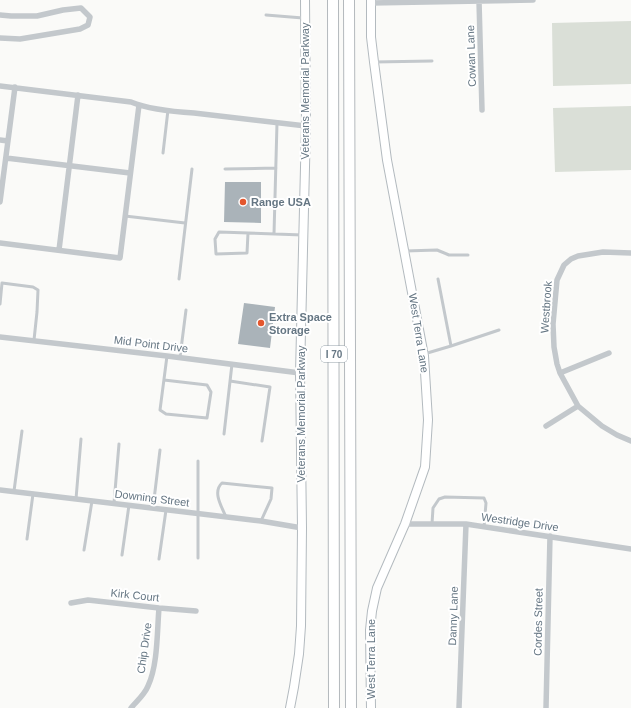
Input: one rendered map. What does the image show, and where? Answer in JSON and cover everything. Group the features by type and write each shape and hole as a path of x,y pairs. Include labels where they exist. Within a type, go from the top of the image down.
{"highway":[{"name":"I 70","path":"332,0 334,708"},
{"name":"I 70","path":"349,0 351,708"}],"street":[{"name":"Veterans Memorial Parkway","path":"290,708 300,640 302,528 300,373 306,126 305,0"},
{"path":"371,2 533,0"},
{"name":"Cowan Lane","path":"480,1 482,110"},
{"name":"West Terra Lane","path":"371,2 371,37 387,160 424,354 428,420 425,467 405,524 377,588 372,611 370,630 371,708"},
{"path":"0,15 37,16 63,10 81,8 90,17 88,25 80,29 20,39 0,38"},
{"path":"0,86 131,102 139,105 183,112 194,112 306,126"},
{"path":"0,202 15,87"},
{"path":"59,250 78,95"},
{"path":"0,243 120,258 139,105"},
{"path":"0,140 8,141"},
{"path":"6,158 130,173"},
{"name":"Westbrook","path":"578,406 560,373 554,347 553,324 557,280 564,265 571,259 578,256 603,252 631,253"},
{"name":"Mid Point Drive","path":"0,336 300,373"},
{"path":"560,373 609,353"},
{"path":"546,426 578,406 602,426 616,435 631,441"},
{"name":"Downing Street","path":"0,490 262,521 302,528"},
{"name":"Westridge Drive","path":"405,524 466,524 631,549"},
{"name":"Danny Lane","path":"460,708 466,524"},
{"name":"Cordes Street","path":"546,708 550,536"},
{"name":"Kirk Court","path":"71,603 88,600 196,611"},
{"name":"Chip Drive","path":"131,708 148,687 153,671 157,642 159,608"}],"lane":[{"path":"266,15 305,18"},
{"path":"374,62 432,61"},
{"path":"163,153 168,110"},
{"path":"274,234 277,123"},
{"path":"225,169 276,168"},
{"path":"179,279 192,169"},
{"path":"125,216 185,223"},
{"path":"248,233 247,253 216,254 215,239 219,232 248,233 274,234 303,235"},
{"path":"404,251 437,250 449,255 468,255"},
{"path":"438,279 451,346"},
{"path":"0,304 2,283 33,286 38,290 34,340"},
{"path":"180,357 186,310"},
{"path":"424,354 499,330"},
{"path":"164,380 207,385 211,392 207,418 166,414 160,410 167,356"},
{"path":"224,434 232,364"},
{"path":"230,381 270,387 262,441"},
{"path":"14,491 22,431"},
{"path":"76,499 81,439"},
{"path":"114,503 118,444"},
{"path":"153,508 160,450"},
{"path":"198,461 198,558"},
{"path":"226,517 217,496 219,486 222,483 272,488 272,499 262,521"},
{"path":"27,540 33,494"},
{"path":"432,524 433,508 439,499 445,497 484,498 486,503 484,527"},
{"path":"84,550 92,501"},
{"path":"122,554 129,505"},
{"path":"159,559 166,510"}],"shaded area":[{"path":"631,21 631,84 553,86 552,23"},
{"path":"631,106 631,170 555,172 553,108"}],"building":[{"name":"Range USA","path":"225,182 261,182 261,223 224,222"},
{"path":"244,303 275,307 270,348 238,344"}],"place":[{"name":"Range USA","path":"243,202"},
{"name":"Extra Space Storage","path":"261,323"}]}
